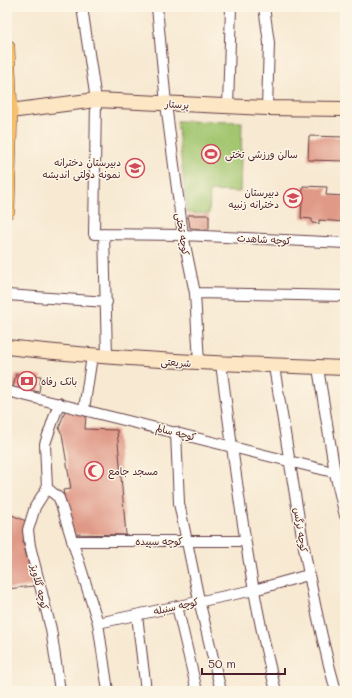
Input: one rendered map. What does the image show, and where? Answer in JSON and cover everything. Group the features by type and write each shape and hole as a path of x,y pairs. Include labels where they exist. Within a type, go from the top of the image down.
{"main road":[{"path":"7,47 10,111 7,211"}],"street":[{"path":"82,7 96,100 94,234 104,234 107,302 107,356"},
{"name":"کوچه تختی","path":"157,7 166,104 183,235 195,293 199,363"},
{"path":"228,107 231,7"},
{"path":"264,7 269,43 267,108"},
{"name":"پرستار","path":"10,111 96,100 228,107 345,108"},
{"name":"کوچه شاهدت","path":"104,234 183,235 345,243"},
{"path":"195,293 345,296"},
{"path":"7,295 107,302"},
{"name":"شریعتی","path":"7,347 92,356 199,363 274,367 345,368"},
{"path":"84,409 92,356"},
{"path":"220,364 245,540 266,654 276,691"},
{"name":"کوچه نرگس","path":"274,367 308,575 325,651 336,691"},
{"path":"318,368 340,474 345,516"},
{"name":"کوچه سالم","path":"7,391 232,445 340,474"},
{"path":"59,403 44,444 47,488 59,498 98,623 108,691"},
{"path":"176,432 179,503 199,600 221,691"},
{"name":"کوچه گلاویژ","path":"47,488 35,507 28,530 30,546 51,629 60,691"},
{"name":"کوچه سپیده","path":"72,541 188,542 245,540"},
{"name":"کوچه سنبله","path":"98,623 199,600 254,590 308,575"},
{"path":"176,606 197,691"},
{"path":"137,615 146,691"}],"green space":[{"name":"سالن ورزشی تختی","path":"177,121 242,122 240,192 210,191 209,214 187,213"}],"building":[{"path":"309,136 345,137 345,161 308,160"},
{"path":"303,186 327,187 326,195 345,196 345,222 319,220 319,224 312,223 312,219 301,218"},
{"path":"188,215 209,215 209,229 190,228"},
{"name":"بانک رفاه","path":"16,374 41,376 39,392 13,387"},
{"name":"مسجد جامع","path":"65,410 86,415 85,429 117,430 126,535 71,534 63,490 71,489 62,434 59,429"},
{"path":"7,513 26,521 23,542 34,586 7,589"}],"place":[{"name":"سالن ورزشی تختی","path":"211,154"},
{"name":"دبیرستان دخترانه نمونه دولتی اندیشه","path":"135,168"},
{"name":"دبیرستان دخترانه زنبیه","path":"293,198"},
{"name":"بانک رفاه","path":"27,381"},
{"name":"مسجد جامع","path":"94,471"}]}
